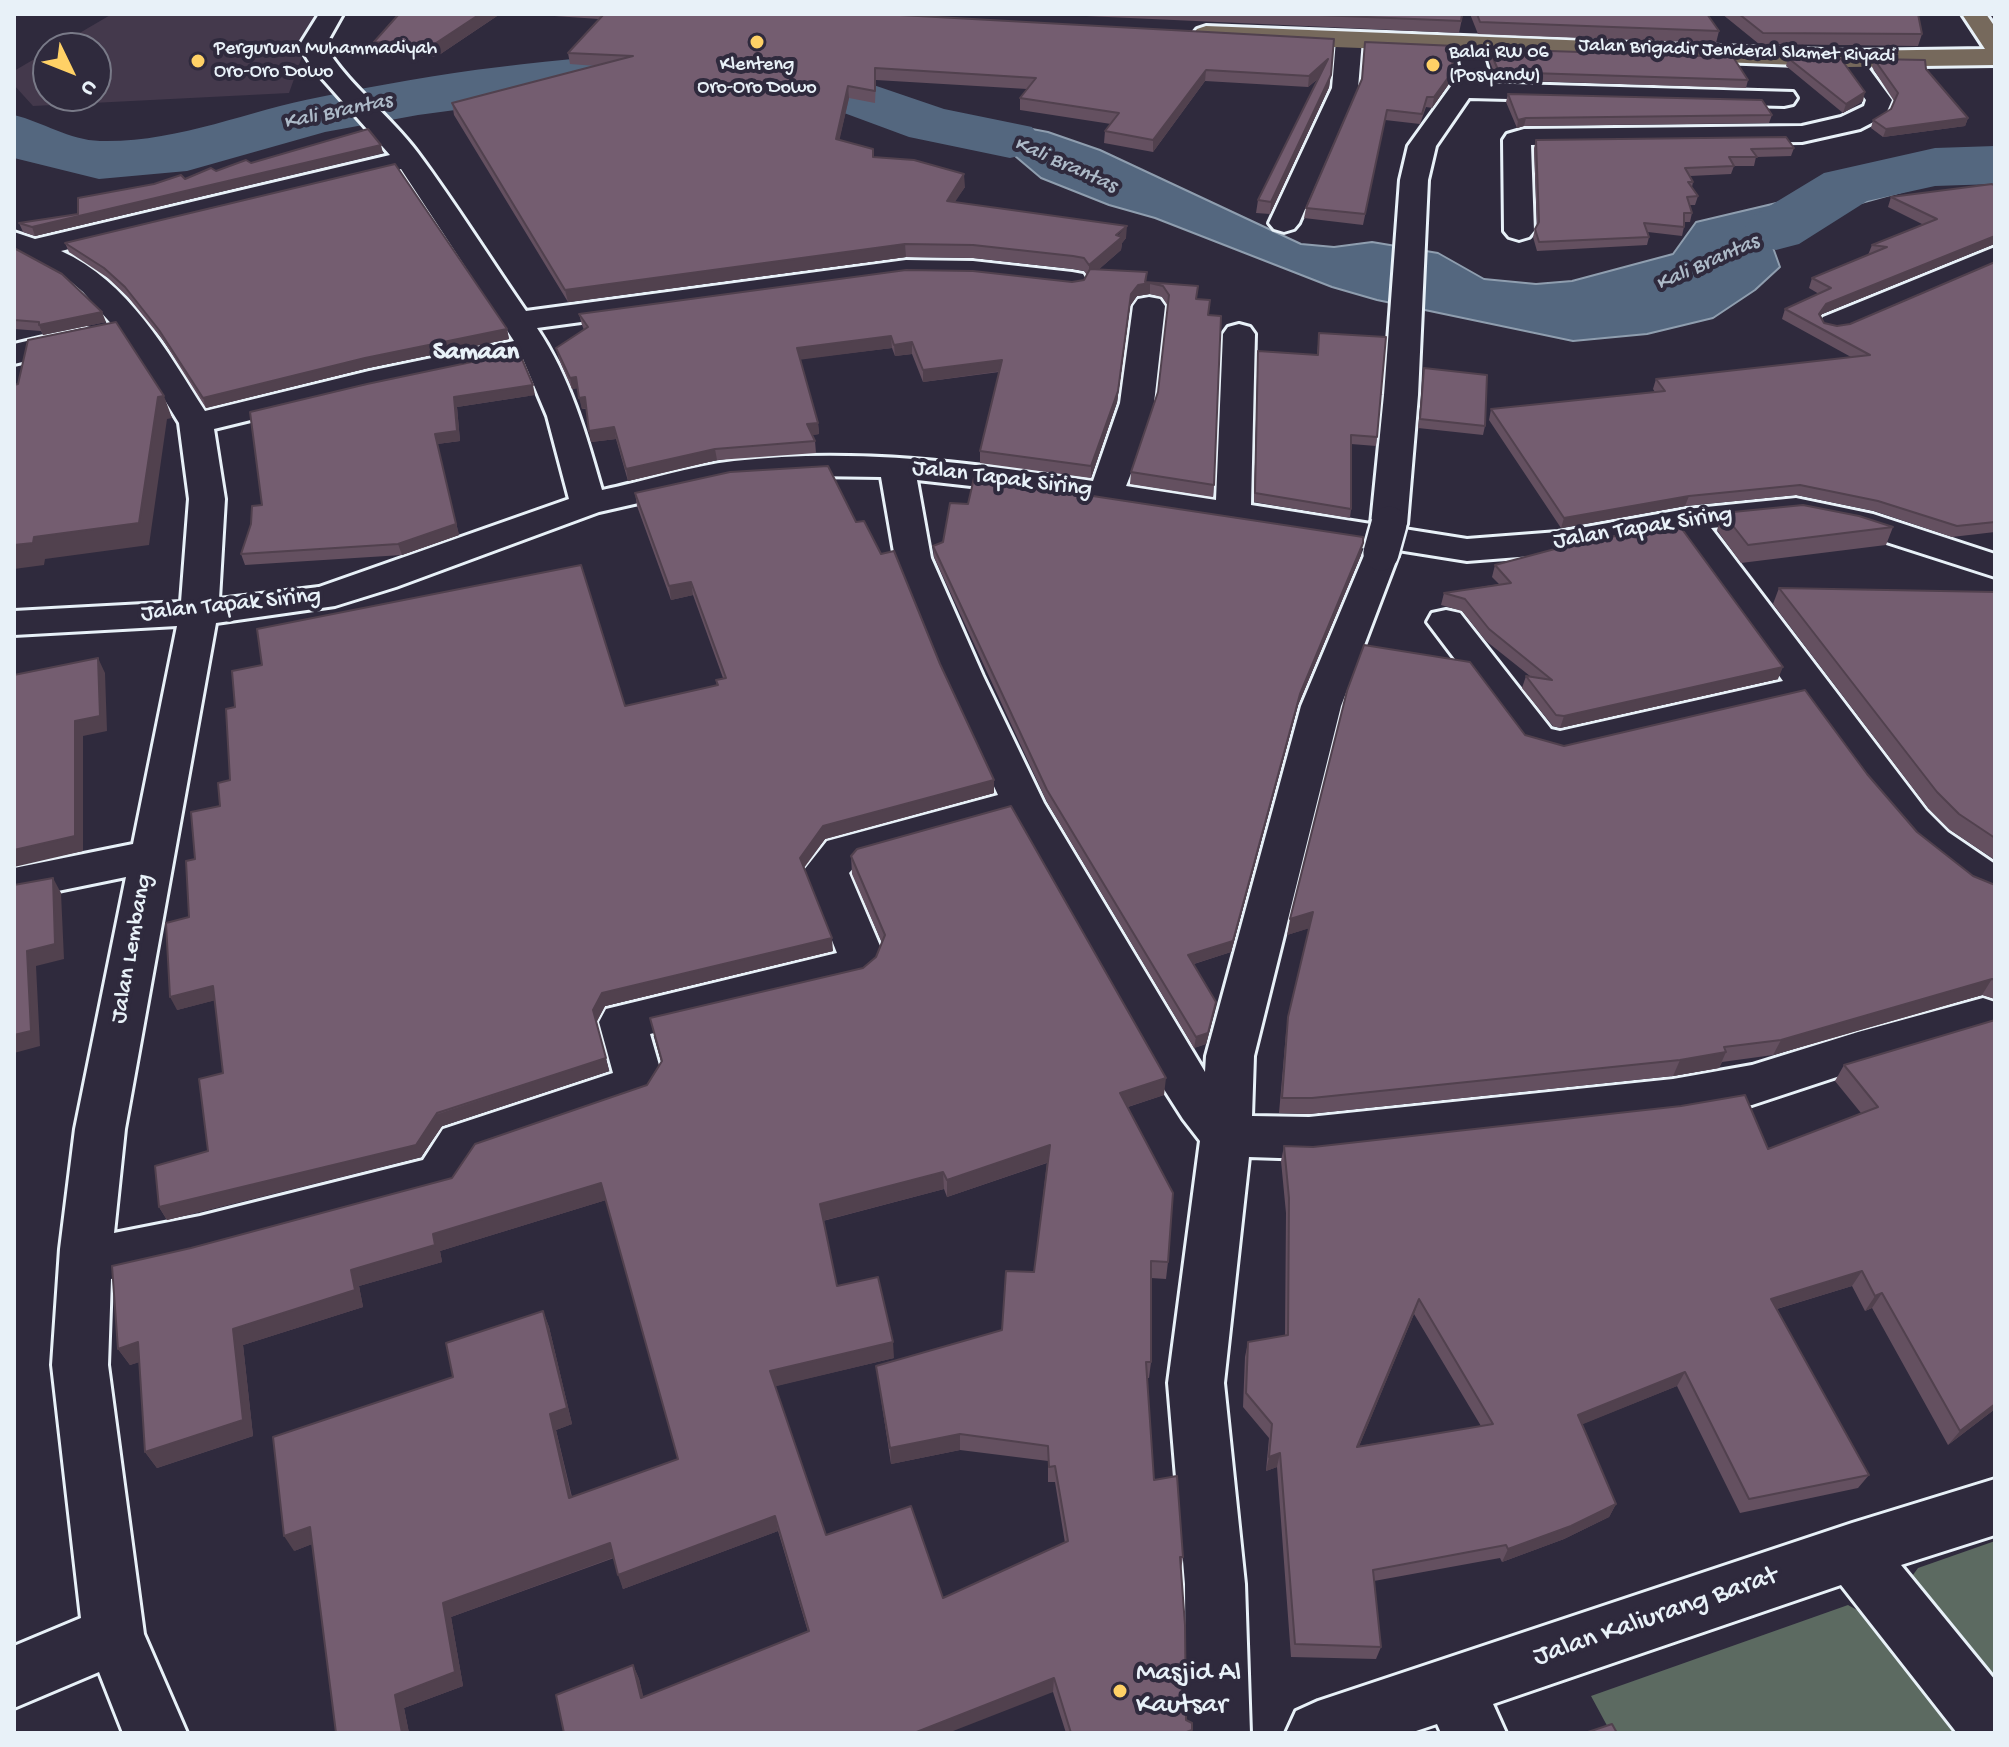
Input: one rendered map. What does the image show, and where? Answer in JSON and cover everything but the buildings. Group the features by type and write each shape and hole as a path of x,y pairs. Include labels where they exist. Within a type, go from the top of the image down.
{"main road":[{"path":"1974,14 1995,46"},
{"name":"Jalan Brigadir Jenderal Slamet Riyadi","path":"1187,33 1849,59 1995,57"}],"street":[{"path":"331,14 312,46 408,159 526,335 564,416 588,504"},
{"path":"1284,223 1345,88 1349,40"},
{"path":"1218,1733 1215,1584 1196,1383 1226,1136 1230,1056 1321,706 1385,538 1402,363 1414,180 1422,146 1475,71 1470,43"},
{"path":"1519,231 1517,140 1524,137 1802,134 1850,123 1876,110 1879,100 1849,59"},
{"path":"1459,90 1784,98"},
{"path":"23,245 338,165 408,159"},
{"name":"Jalan Lembang","path":"23,245 73,268 145,342 196,423 207,499 199,613 100,1129 86,1261 80,1365 114,1635 155,1733"},
{"path":"1834,324 1995,256"},
{"path":"196,423 369,381 526,335 570,313 906,269 973,270 1072,281"},
{"path":"1106,493 1125,446 1137,403 1149,306"},
{"path":"14,354 120,314"},
{"path":"1233,514 1239,334"},
{"name":"Jalan Tapak Siring","path":"14,623 199,613 322,598 383,579 588,504 731,472 812,466 897,467 1106,493 1467,550 1558,543 1686,520 1796,509 1830,514 1995,566"},
{"path":"897,467 913,558 963,676 1023,803 1163,1048 1200,1105 1226,1136 1309,1138 1673,1099 1752,1085 1858,1051 1983,1017"},
{"path":"1686,520 1911,821 1933,843 1995,886"},
{"path":"1446,622 1537,739 1547,744 1560,745 1809,688"},
{"path":"86,1261 200,1239 440,1177 461,1144 633,1086 639,1079 623,1022 848,970 860,961 860,953 826,870 842,852 1023,803"},
{"path":"14,884 151,856"},
{"name":"Jalan Kaliurang Barat","path":"1318,1733 1463,1710 1852,1552 1995,1507"},
{"path":"1852,1552 1995,1730"},
{"path":"14,1677 114,1635"}],"shaded area":[{"name":"Perguruan Muhammadiyah Oro-Oro Dowo","path":"112,14 325,14 304,51 289,93 112,102 112,32 81,32"},
{"name":"Perguruan Muhammadiyah Oro-Oro Dowo","path":"32,60 32,105 14,85 14,71"},
{"path":"1995,1541 1995,1694 1910,1579 1918,1568"},
{"path":"1848,1605 1866,1615 1961,1733 1611,1733 1591,1696"}],"water":[{"path":"891,94 953,114 1048,132 1100,150 1301,244 1334,247 1372,242 1438,253 1484,279 1536,284 1572,281 1673,254 1696,222 1806,196 1842,177 1888,169 1912,189 1843,208 1771,242 1780,267 1755,290 1713,318 1647,334 1573,341 1377,300 1332,287 1155,218 1109,205 1041,178 1015,156 867,117"}],"waterway":[{"name":"Kali Brantas","path":"14,133 44,149 99,160 187,152 317,115 418,97 612,72 681,71 770,80 850,95 930,124 1010,140"},
{"name":"Kali Brantas","path":"1776,230 1846,186 1935,167 1995,165"}],"place":[{"name":"Klenteng Oro-Oro Dowo","path":"757,42"},
{"name":"Perguruan Muhammadiyah Oro-Oro Dowo","path":"198,61"},
{"name":"Balai RW 06 (Posyandu)","path":"1433,65"},
{"name":"Masjid Al Kautsar","path":"1120,1691"}],"district":[{"name":"Samaan","path":"476,354"}]}
